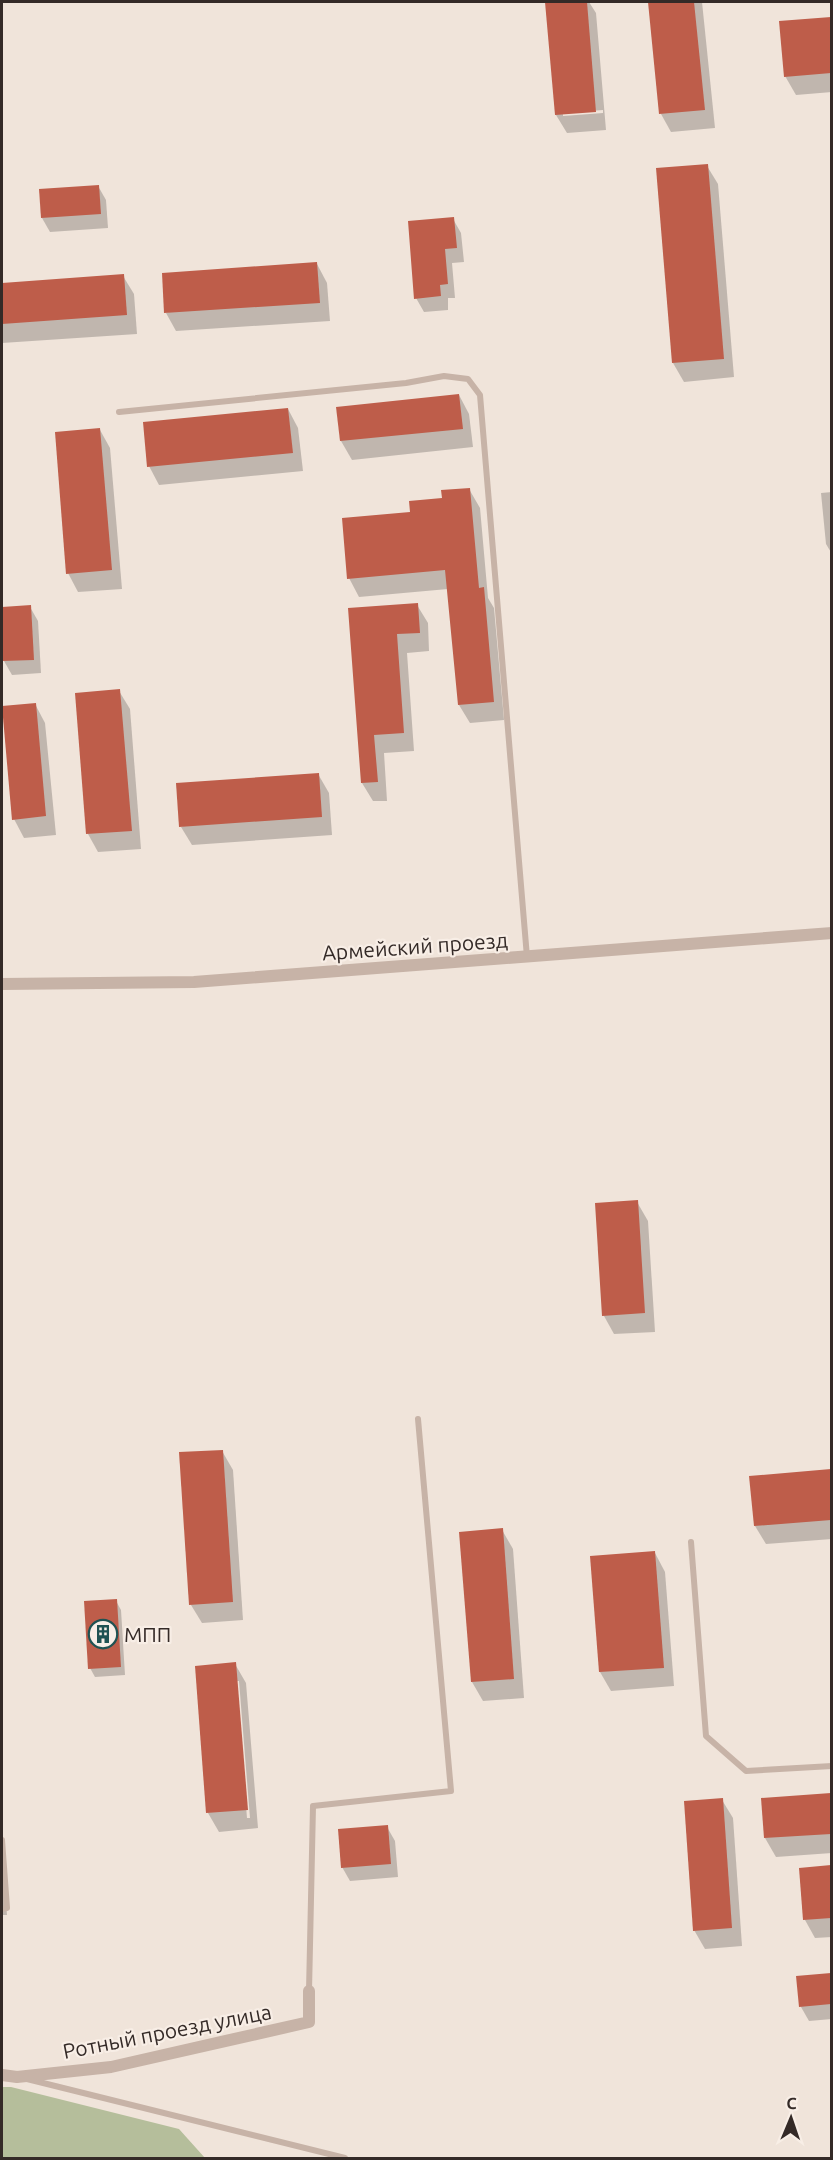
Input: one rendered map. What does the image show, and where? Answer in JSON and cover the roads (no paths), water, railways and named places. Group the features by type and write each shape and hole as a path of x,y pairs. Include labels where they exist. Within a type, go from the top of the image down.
{"street":[{"name":"Армейский проезд","path":"2,984 194,982 831,933"},
{"name":"Ротный проезд улица","path":"2,2075 17,2077 111,2067 309,2022 309,1991"}],"lane":[{"path":"119,412 444,376 468,379 480,395 526,957"},
{"path":"309,1991 313,1806 451,1791 418,1419"},
{"path":"692,1542 706,1736 746,1771 831,1766"},
{"path":"2,1840 7,1908 2,1909"},
{"path":"17,2077 345,2158"}],"place":[{"name":"МПП","path":"103,1634"}]}
